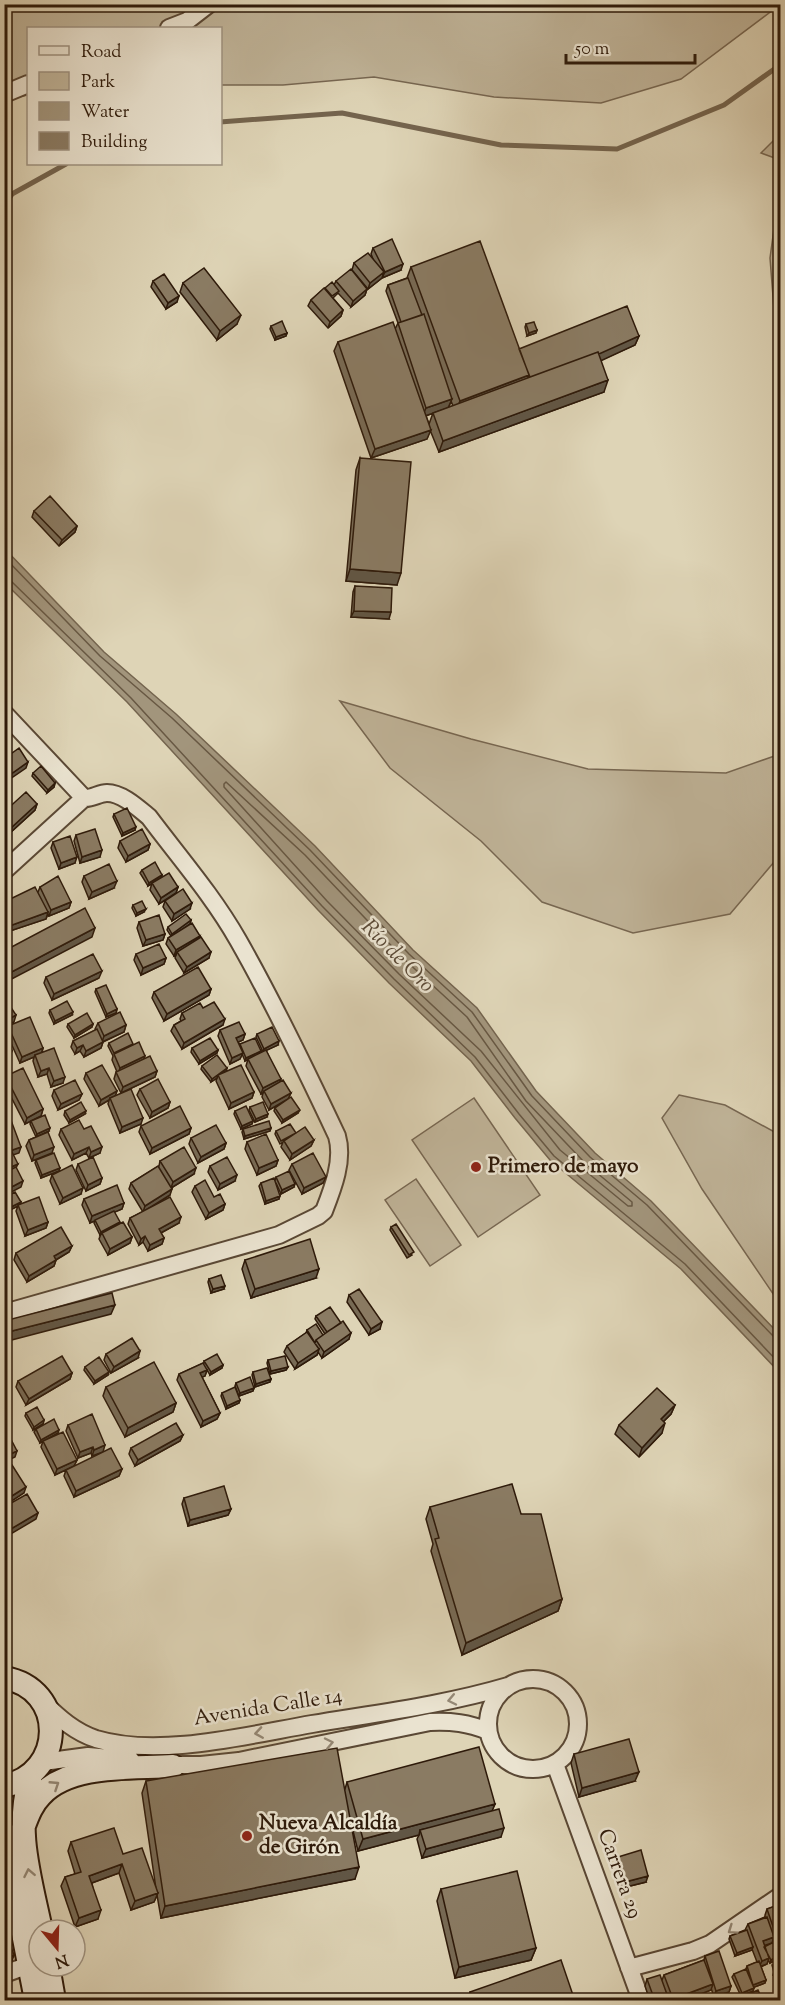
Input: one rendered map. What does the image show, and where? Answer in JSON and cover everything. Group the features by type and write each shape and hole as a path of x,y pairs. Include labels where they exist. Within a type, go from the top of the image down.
{"main road":[{"path":"4,1663 14,1681 35,1692 43,1702 49,1714 51,1726 48,1750 25,1793 13,1834 10,1894 27,1936"},
{"path":"13,1834 41,1795 52,1785 68,1776 97,1771 173,1766"},
{"path":"4,1786 20,1782 37,1768"},
{"path":"13,1834 37,1918"},
{"path":"36,2001 38,1978"},
{"path":"44,1978 54,2001"}],"street":[{"path":"172,27 187,21 209,4"},
{"path":"4,94 27,84"},
{"path":"4,713 84,798"},
{"path":"4,871 84,798 106,793 115,795 149,817 198,881 237,938 307,1071 340,1147 338,1165 324,1211 318,1216 279,1235 5,1313"},
{"path":"524,1679 540,1679 554,1684 566,1693 575,1707 579,1723 576,1739 568,1753 555,1764 527,1769 513,1765 501,1757 492,1745 488,1731 491,1706 498,1694 508,1686 524,1679"},
{"name":"Avenida Calle 14","path":"43,1702 76,1730 96,1738 156,1746 207,1742 428,1705 508,1686"},
{"name":"Avenida Calle 14","path":"37,1768 88,1756 173,1766 239,1761 430,1722 462,1723 488,1731"},
{"name":"Carrera 29","path":"555,1764 641,2001"},
{"path":"629,1968 693,1951 710,1944 780,1896"},
{"path":"4,1974 27,1969"}],"green space":[{"path":"4,5 777,5 681,79 601,103 494,97 374,77 283,85 222,85 222,27 27,27 27,95 5,100"},
{"path":"780,134 780,160 761,153"},
{"path":"780,185 780,386 770,258"},
{"path":"340,701 471,739 588,769 726,773 780,754 780,855 730,914 633,933 542,902 481,841 390,768"},
{"path":"679,1095 725,1105 780,1135 780,1304 702,1189 662,1118"},
{"name":"Primero de mayo","path":"474,1098 540,1195 478,1237 412,1140"},
{"path":"416,1179 461,1245 430,1266 385,1200"}],"water":[{"name":"Río de Oro","path":"4,548 104,652 176,714 315,846 413,950 477,1008 536,1091 595,1153 651,1201 780,1335 780,1373 681,1269 550,1160 471,1061 389,983 318,910 127,702 10,588 5,582"}],"building":[{"path":"392,239 403,264 385,272 373,248"},
{"path":"480,241 529,375 460,401 411,267"},
{"path":"368,253 384,272 370,283 354,263"},
{"path":"204,268 241,315 220,331 183,283"},
{"path":"351,269 367,289 353,301 336,281"},
{"path":"164,274 179,296 168,303 153,281"},
{"path":"408,278 422,315 401,322 388,285"},
{"path":"332,282 339,291 332,296 325,288"},
{"path":"324,288 343,310 330,322 311,300"},
{"path":"627,306 639,336 599,354 598,352 530,377 519,349"},
{"path":"424,314 452,399 426,408 398,323"},
{"path":"282,321 287,333 276,337 271,326"},
{"path":"393,322 431,430 375,449 338,342"},
{"path":"534,322 537,330 529,333 526,324"},
{"path":"598,352 608,380 443,441 433,413"},
{"path":"360,458 411,462 401,573 350,569"},
{"path":"50,496 77,526 62,540 34,511"},
{"path":"355,586 392,588 391,612 354,611"},
{"path":"19,748 28,762 4,779 4,759"},
{"path":"41,766 55,783 48,790 33,773"},
{"path":"26,792 37,804 12,827 4,819 4,812"},
{"path":"127,808 136,827 123,833 114,814"},
{"path":"95,829 102,850 82,857 76,835"},
{"path":"142,829 150,844 128,856 120,841"},
{"path":"70,836 77,857 61,863 53,842"},
{"path":"155,862 162,875 149,883 142,870"},
{"path":"109,864 117,881 92,892 84,876"},
{"path":"169,873 178,887 161,898 152,883"},
{"path":"58,876 71,902 51,910 40,887"},
{"path":"35,887 48,912 4,928 4,902"},
{"path":"183,889 192,903 174,914 165,901"},
{"path":"142,901 146,909 137,913 133,905"},
{"path":"85,908 95,928 4,976 4,951"},
{"path":"186,914 191,920 172,934 168,927"},
{"path":"159,915 165,934 146,940 139,922"},
{"path":"192,923 200,936 176,950 168,938"},
{"path":"201,937 211,952 187,967 177,952"},
{"path":"159,944 166,958 143,968 136,954"},
{"path":"93,954 102,971 54,994 46,977"},
{"path":"198,967 211,989 167,1014 154,992"},
{"path":"106,985 117,1009 107,1014 96,989"},
{"path":"4,997 16,1015 4,1022"},
{"path":"67,1001 73,1012 55,1021 50,1010"},
{"path":"214,1002 225,1019 184,1043 174,1025 185,1019 182,1013 200,1003 203,1008"},
{"path":"120,1012 126,1025 104,1036 98,1023"},
{"path":"87,1013 93,1024 75,1035 68,1024"},
{"path":"30,1017 43,1048 22,1057 8,1026"},
{"path":"239,1022 245,1034 236,1038 243,1053 232,1058 220,1030"},
{"path":"272,1027 279,1041 264,1049 257,1034"},
{"path":"97,1029 103,1042 86,1051 83,1045 77,1048 73,1041"},
{"path":"128,1033 133,1044 114,1053 109,1043"},
{"path":"4,1036 12,1051 4,1055"},
{"path":"210,1038 218,1050 200,1061 192,1048"},
{"path":"255,1038 261,1051 246,1058 240,1044"},
{"path":"139,1042 145,1056 120,1068 114,1054"},
{"path":"54,1048 65,1077 54,1081 49,1068 41,1071 35,1055"},
{"path":"266,1050 281,1079 263,1088 248,1059"},
{"path":"217,1055 227,1068 212,1079 202,1066"},
{"path":"150,1056 157,1071 123,1087 116,1072"},
{"path":"4,1060 10,1071 4,1073"},
{"path":"102,1065 117,1091 101,1100 86,1073"},
{"path":"241,1065 254,1092 231,1103 218,1075"},
{"path":"23,1068 43,1109 27,1118 11,1087 5,1089 4,1087 4,1077"},
{"path":"158,1079 170,1102 152,1112 140,1089"},
{"path":"75,1080 82,1094 61,1104 54,1090"},
{"path":"283,1080 291,1093 271,1104 264,1091"},
{"path":"131,1089 143,1118 122,1127 110,1098"},
{"path":"291,1097 300,1110 283,1120 275,1108"},
{"path":"81,1102 86,1111 70,1120 65,1111"},
{"path":"263,1102 268,1114 256,1119 250,1107"},
{"path":"180,1106 191,1128 152,1148 141,1126"},
{"path":"246,1106 253,1121 242,1126 235,1111"},
{"path":"9,1115 21,1147 4,1153 4,1117"},
{"path":"45,1115 50,1128 37,1134 31,1121"},
{"path":"79,1120 84,1129 91,1126 102,1147 91,1152 89,1147 74,1154 61,1129"},
{"path":"269,1121 271,1128 245,1136 243,1129"},
{"path":"290,1124 296,1133 281,1141 276,1131"},
{"path":"216,1125 226,1143 201,1157 191,1138"},
{"path":"305,1127 314,1140 292,1154 284,1141"},
{"path":"48,1132 54,1147 34,1155 29,1140"},
{"path":"266,1134 278,1160 259,1168 247,1142"},
{"path":"184,1147 196,1168 173,1182 160,1161"},
{"path":"12,1152 18,1164 4,1170 4,1156"},
{"path":"54,1153 60,1168 42,1175 36,1160"},
{"path":"313,1153 326,1177 304,1188 292,1164"},
{"path":"93,1157 102,1178 88,1185 78,1164"},
{"path":"227,1157 237,1175 220,1184 210,1166"},
{"path":"72,1165 83,1188 63,1198 52,1175"},
{"path":"158,1166 172,1189 145,1206 131,1183"},
{"path":"16,1167 23,1181 4,1191 4,1173"},
{"path":"289,1171 295,1184 282,1190 276,1177"},
{"path":"274,1178 280,1196 266,1201 261,1183"},
{"path":"205,1180 214,1197 220,1194 225,1204 209,1213 195,1186"},
{"path":"117,1185 124,1203 92,1216 84,1199"},
{"path":"15,1192 21,1202 5,1210 4,1198"},
{"path":"39,1197 48,1222 28,1230 18,1205"},
{"path":"170,1197 181,1217 159,1229 164,1238 150,1245 145,1236 141,1239 130,1218"},
{"path":"114,1211 120,1222 101,1232 95,1220"},
{"path":"123,1222 132,1237 110,1249 102,1233"},
{"path":"396,1224 414,1252 409,1255 391,1227"},
{"path":"61,1227 72,1246 54,1256 56,1260 29,1276 16,1253"},
{"path":"4,1234 11,1250 4,1252"},
{"path":"310,1239 319,1269 255,1289 245,1260"},
{"path":"221,1275 225,1286 213,1289 209,1279"},
{"path":"359,1289 382,1322 371,1329 349,1295"},
{"path":"112,1293 115,1305 4,1333 4,1321"},
{"path":"330,1307 341,1323 327,1332 316,1316"},
{"path":"343,1321 351,1333 324,1352 316,1340"},
{"path":"316,1324 323,1335 315,1343 307,1330"},
{"path":"307,1332 319,1349 298,1363 287,1346"},
{"path":"132,1338 140,1351 114,1367 106,1354"},
{"path":"217,1354 223,1365 211,1372 204,1361"},
{"path":"62,1356 72,1373 29,1399 18,1381"},
{"path":"285,1356 288,1367 271,1371 268,1360"},
{"path":"99,1357 109,1372 95,1381 85,1367"},
{"path":"154,1362 176,1403 128,1428 106,1387"},
{"path":"203,1363 207,1370 200,1373 220,1413 203,1421 179,1374"},
{"path":"267,1368 271,1379 256,1384 253,1372"},
{"path":"250,1377 254,1388 240,1393 236,1383"},
{"path":"235,1387 240,1400 227,1406 222,1393"},
{"path":"657,1388 675,1405 661,1419 665,1423 642,1448 619,1425"},
{"path":"37,1407 44,1420 34,1427 26,1413"},
{"path":"92,1414 105,1445 94,1450 93,1447 80,1452 68,1425"},
{"path":"54,1419 59,1430 41,1440 36,1429"},
{"path":"176,1423 183,1435 138,1460 131,1448"},
{"path":"4,1426 17,1451 4,1457"},
{"path":"63,1432 77,1460 57,1469 43,1441"},
{"path":"111,1448 122,1469 76,1491 66,1470"},
{"path":"12,1465 26,1487 4,1501 4,1469"},
{"path":"512,1484 521,1514 541,1514 562,1599 466,1643 435,1539 439,1538 430,1507"},
{"path":"224,1486 231,1509 190,1520 184,1498"},
{"path":"27,1494 38,1513 4,1533 4,1507"},
{"path":"629,1739 639,1772 582,1788 574,1754"},
{"path":"479,1747 495,1804 363,1839 347,1782"},
{"name":"Nueva Alcaldía de Girón","path":"337,1748 359,1867 165,1906 146,1781"},
{"path":"499,1809 504,1828 426,1849 420,1830"},
{"path":"114,1828 123,1854 142,1848 158,1893 135,1901 122,1864 89,1876 101,1910 79,1918 65,1877 81,1872 71,1842"},
{"path":"641,1850 648,1876 625,1882 618,1857"},
{"path":"517,1871 536,1948 459,1967 441,1889"},
{"path":"780,1904 780,1947 767,1909"},
{"path":"767,1917 774,1937 763,1941 769,1958 762,1961 748,1924"},
{"path":"747,1930 753,1947 737,1953 730,1936"},
{"path":"4,1933 6,1933 14,1955 4,1959"},
{"path":"774,1942 780,1955 771,1960 764,1947"},
{"path":"719,1951 731,1986 716,1991 705,1956"},
{"path":"561,1960 575,2001 473,2001 470,1992"},
{"path":"704,1960 713,1984 673,1999 664,1975"},
{"path":"759,1961 766,1980 753,1985 747,1966"},
{"path":"780,1963 780,1970 774,1972 772,1965"},
{"path":"746,1969 754,1988 742,1993 734,1974"},
{"path":"660,1975 669,2001 655,2001 647,1979"},
{"path":"4,1989 9,2001 4,2001"},
{"path":"758,1990 763,2001 754,2001 751,1993"}],"waterway":[{"path":"222,122 342,113 501,145 617,149 724,105 780,65"},
{"path":"4,206 12,194 64,165"}],"place":[{"name":"Primero de mayo","path":"476,1167"},
{"name":"Nueva Alcaldía de Girón","path":"247,1836"}]}
